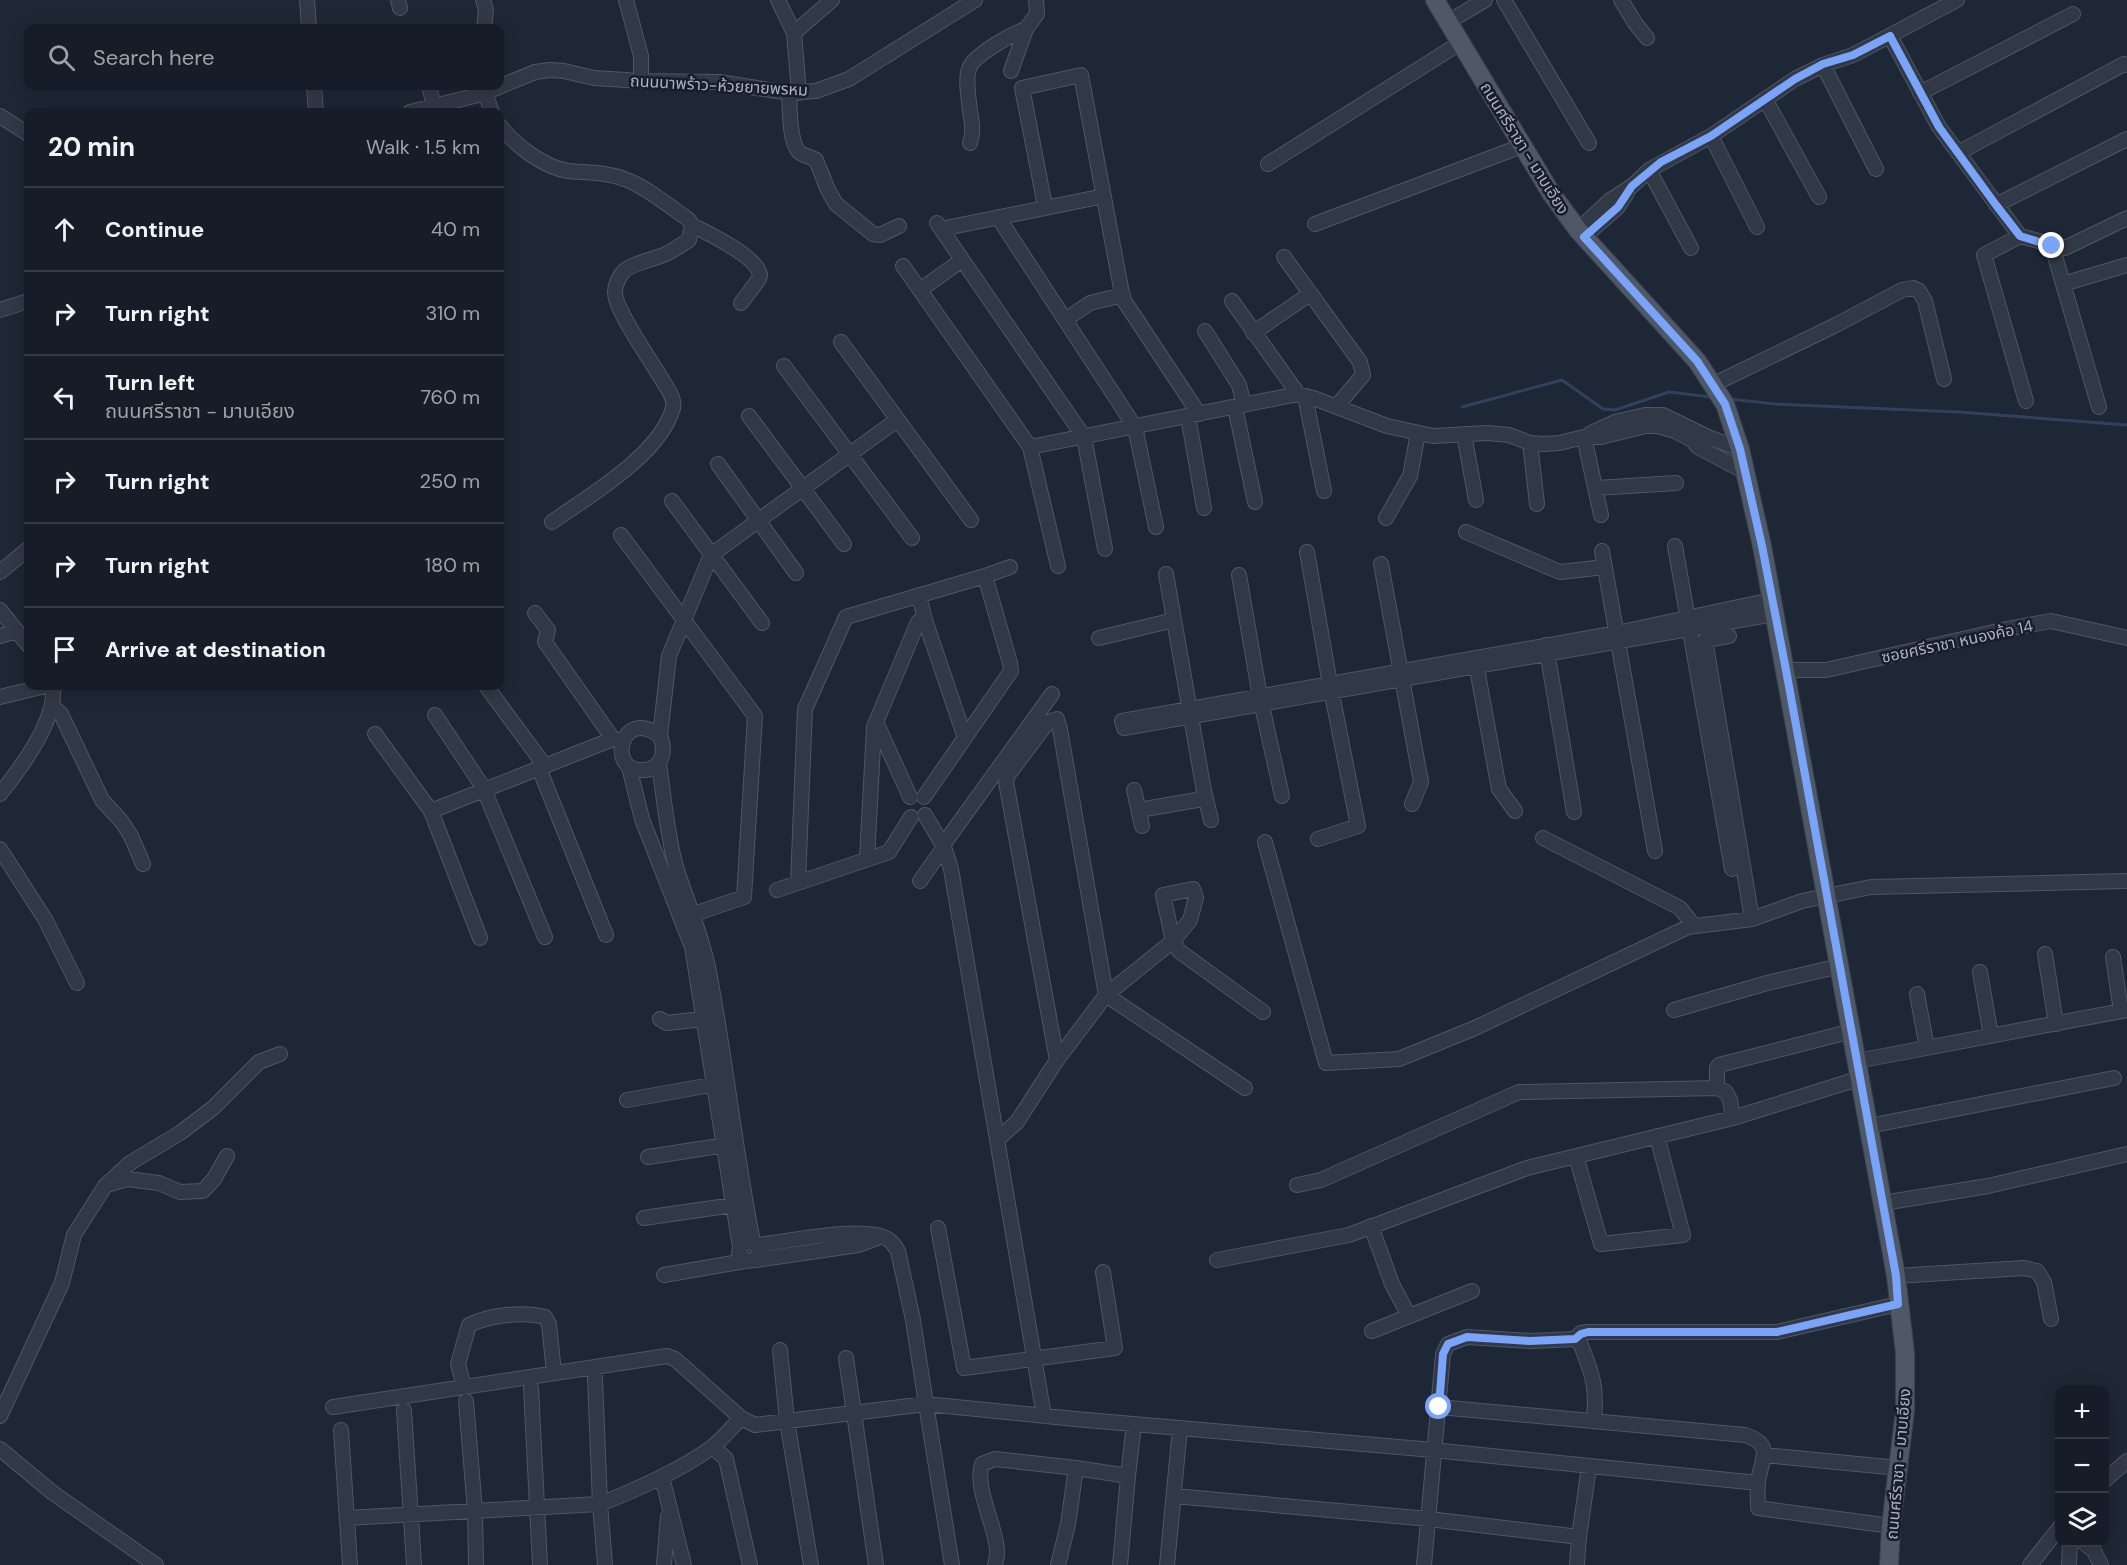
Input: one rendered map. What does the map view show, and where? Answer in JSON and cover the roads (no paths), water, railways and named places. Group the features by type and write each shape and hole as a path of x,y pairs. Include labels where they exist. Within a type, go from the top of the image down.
{"main road":[{"name":"ถนนศรีราชา - มาบเอียง","path":"1435,0 1551,193 1581,233 1697,361 1725,404 1740,449 1786,670 1896,1276 1905,1353 1905,1410 1891,1526 1889,1565"}],"street":[{"path":"307,0 309,24"},
{"path":"483,0 486,10 484,24"},
{"path":"626,0 641,56 641,81"},
{"path":"778,0 794,33 794,93 791,118 797,149 800,154 816,160 836,204 873,234 880,235 899,226"},
{"path":"794,33 832,0"},
{"name":"ถนนนาพร้าว-ห้วยยายพรหม","path":"504,83 535,72 564,70 594,78 719,82 794,93 825,89 849,79 975,0"},
{"path":"1011,71 1026,29 1037,14 1036,0"},
{"path":"1448,22 1485,0"},
{"path":"1504,0 1589,143"},
{"path":"1622,0 1647,38"},
{"path":"1581,233 1618,207 1632,186 1649,170 1711,136 1795,79 1823,64 1853,55 1957,0"},
{"path":"1920,93 2073,14"},
{"path":"970,143 974,132 968,69 972,62 982,55 1014,34 1026,29"},
{"path":"1890,36 1939,127 2020,236 2065,249 2127,218"},
{"path":"1268,164 1460,43"},
{"path":"1823,64 1876,169"},
{"path":"1959,153 2124,64 2127,65"},
{"path":"1045,206 1022,88 1081,75 1124,299 1193,415 1204,508"},
{"path":"314,90 316,108"},
{"path":"430,90 434,106"},
{"path":"483,91 490,108"},
{"name":"ถนนนาพร้าว-ห้วยยายพรหม","path":"426,108 483,91"},
{"path":"1765,99 1819,196"},
{"path":"0,116 24,131"},
{"path":"504,131 541,161 565,170 609,174 630,181 689,220 692,225 736,250 758,266 760,275 741,303"},
{"path":"1711,136 1757,226"},
{"path":"1996,205 2127,139"},
{"path":"1315,225 1522,146"},
{"path":"1649,170 1691,248"},
{"path":"1104,196 939,226 1084,436 1105,549"},
{"path":"998,217 1135,427 1156,527"},
{"path":"552,522 635,463 662,432 673,408 673,399 648,355 634,336 616,300 615,291 624,270 674,250 689,240 692,225"},
{"path":"2020,236 1984,255 2026,401"},
{"path":"2052,246 2099,407"},
{"path":"1284,257 1360,362 1363,375 1336,407"},
{"path":"920,290 962,260"},
{"path":"903,266 1030,447 1058,566"},
{"path":"2063,284 2127,266"},
{"path":"1712,385 1902,290 1913,288 1919,291 1925,300 1944,379"},
{"path":"1253,333 1310,294"},
{"path":"1065,320 1090,303 1123,295"},
{"path":"1232,301 1253,333 1302,395 1324,491"},
{"path":"0,310 24,302"},
{"path":"1205,331 1239,384 1240,406 1255,502"},
{"path":"841,342 971,520"},
{"path":"784,366 912,538"},
{"path":"1030,447 1302,395 1387,426 1433,436 1487,433 1509,435 1530,443 1559,443 1584,437 1615,422 1645,415 1663,415 1708,437 1740,449"},
{"path":"749,416 844,544"},
{"path":"751,1261 739,1253 739,1204 710,1018 692,947 668,827 659,764 664,745 660,735 669,656 711,555 897,420"},
{"path":"1584,437 1601,438 1645,426 1658,426 1675,431 1692,440 1698,447 1745,472"},
{"path":"1386,518 1410,476 1418,433"},
{"path":"1464,434 1476,500"},
{"path":"1584,437 1601,515"},
{"path":"1530,443 1537,504"},
{"path":"718,465 796,573"},
{"path":"1596,488 1676,483"},
{"path":"672,501 762,623"},
{"path":"1466,532 1560,572 1605,567"},
{"path":"621,535 755,716 744,897 687,916"},
{"path":"1675,546 1732,869"},
{"path":"1602,551 1655,851"},
{"path":"0,572 24,552"},
{"path":"1307,552 1358,826 1318,839"},
{"path":"1381,564 1421,782 1412,804"},
{"path":"798,882 805,709 846,617 1010,567"},
{"path":"1166,574 1210,820"},
{"path":"1239,575 1261,700 1282,796"},
{"path":"985,576 1011,671 965,738 917,797 905,805 907,814 918,816 944,846 951,869 1044,1416"},
{"path":"919,595 925,620 965,738"},
{"path":"1191,713 1773,607"},
{"path":"0,610 24,640"},
{"path":"535,613 548,630 544,642 618,740 623,758 629,766 642,819 687,916"},
{"path":"867,859 874,727 918,622 925,620"},
{"path":"1099,638 1174,620"},
{"name":"ซอยศรีราชา หนองค้อ 14","path":"1786,670 1826,670 2051,621 2127,638"},
{"path":"0,636 17,631"},
{"path":"1729,636 1705,640 1752,919"},
{"path":"1546,650 1574,812"},
{"path":"1475,662 1499,789 1515,811"},
{"path":"0,697 29,690"},
{"path":"0,794 22,764 45,724 52,706 53,690"},
{"path":"489,690 542,767 606,935"},
{"path":"920,881 1052,694"},
{"path":"52,706 62,714 102,800 131,836 143,864"},
{"path":"435,715 484,790 545,937"},
{"path":"1057,1060 1006,782 1008,775 1048,722 1057,719 1106,995 1245,1088"},
{"path":"777,890 889,852 928,806 917,797 876,722"},
{"path":"431,811 618,740 631,730 641,727 651,729 660,735"},
{"path":"375,734 431,811 480,938"},
{"path":"629,766 639,771 650,770 659,764"},
{"path":"1134,790 1142,826"},
{"path":"1139,810 1197,800 1203,797 1204,791"},
{"path":"1543,838 1680,908 1694,926"},
{"path":"1265,842 1326,1063 1398,1059 1475,1028 1688,927 1752,919 1802,902 1871,887 2127,881"},
{"path":"0,849 45,920 77,983"},
{"path":"997,1140 1017,1122 1057,1060 1106,995 1173,941 1179,951 1263,1012"},
{"path":"2045,954 2056,1024"},
{"path":"1217,1260 1349,1235 1527,1168 1733,1118 1859,1069 1927,1048 2124,1010 2113,957"},
{"path":"1674,1010 1767,983 1840,966"},
{"path":"1980,972 1991,1036"},
{"path":"1917,994 1927,1048"},
{"path":"660,1019 667,1023 710,1018"},
{"path":"1717,1088 1719,1065 1852,1031"},
{"path":"0,1416 62,1283 74,1235 105,1186 130,1162 180,1133 213,1108 259,1062 280,1054"},
{"path":"1869,1126 2114,1078"},
{"path":"627,1100 720,1083"},
{"path":"1297,1185 1321,1180 1519,1092 1717,1088 1726,1092 1733,1118"},
{"path":"1576,1156 1601,1244 1683,1235 1657,1136"},
{"path":"648,1157 729,1144"},
{"path":"1883,1203 1988,1186 2125,1151"},
{"path":"105,1186 127,1179 159,1183 180,1192 203,1191 214,1179 227,1156"},
{"path":"644,1218 739,1204"},
{"path":"739,1204 756,1243 759,1256 751,1261"},
{"path":"1371,1226 1392,1284 1409,1316"},
{"path":"938,1228 964,1368 1115,1348 1103,1272"},
{"path":"740,1247 743,1243 856,1233 882,1236 892,1242 898,1251 913,1320 952,1565"},
{"path":"663,1275 858,1245 882,1236"},
{"path":"1896,1276 2024,1268 2037,1271 2044,1282 2051,1319"},
{"path":"1372,1331 1472,1291"},
{"path":"1424,1565 1443,1354 1448,1344 1467,1337 1530,1341 1575,1339 1588,1332 1777,1332 1898,1304"},
{"path":"476,1565 475,1511 465,1394 458,1364 469,1325 494,1317 524,1315 545,1317 549,1324 554,1373"},
{"path":"1575,1339 1580,1343 1595,1384 1594,1421"},
{"path":"780,1350 787,1421 811,1565"},
{"path":"333,1407 465,1394 554,1373 667,1356 675,1359 745,1421 755,1425 926,1404 1433,1450 1758,1483"},
{"path":"846,1358 876,1565"},
{"path":"595,1378 605,1565"},
{"path":"531,1388 540,1565"},
{"path":"1439,1407 1745,1435 1757,1438 1763,1445 1764,1455 1758,1483 1758,1508 1891,1526"},
{"path":"404,1410 414,1565"},
{"path":"347,1518 600,1504 716,1450 745,1421"},
{"path":"1120,1565 1134,1424"},
{"path":"1167,1565 1180,1428"},
{"path":"341,1430 350,1565"},
{"path":"0,1449 54,1493 156,1565"},
{"path":"716,1450 726,1459 750,1565"},
{"path":"1764,1455 1899,1468"},
{"path":"995,1565 997,1551 983,1489 980,1471 982,1464 995,1459 1128,1476"},
{"path":"2109,1477 2127,1461"},
{"path":"1577,1565 1588,1467"},
{"path":"1058,1565 1068,1524 1076,1468"},
{"path":"662,1477 684,1565"},
{"path":"1174,1496 1429,1520 1579,1537"},
{"path":"664,1565 669,1505"},
{"path":"2030,1565 2055,1533"},
{"path":"2069,1565 2070,1547"},
{"path":"2089,1547 2094,1551 2101,1565"}],"waterway":[{"path":"1462,407 1562,380 1603,409 1615,410 1669,392 1711,397"},
{"path":"1730,399 1775,404 1959,412 2127,425"}]}
